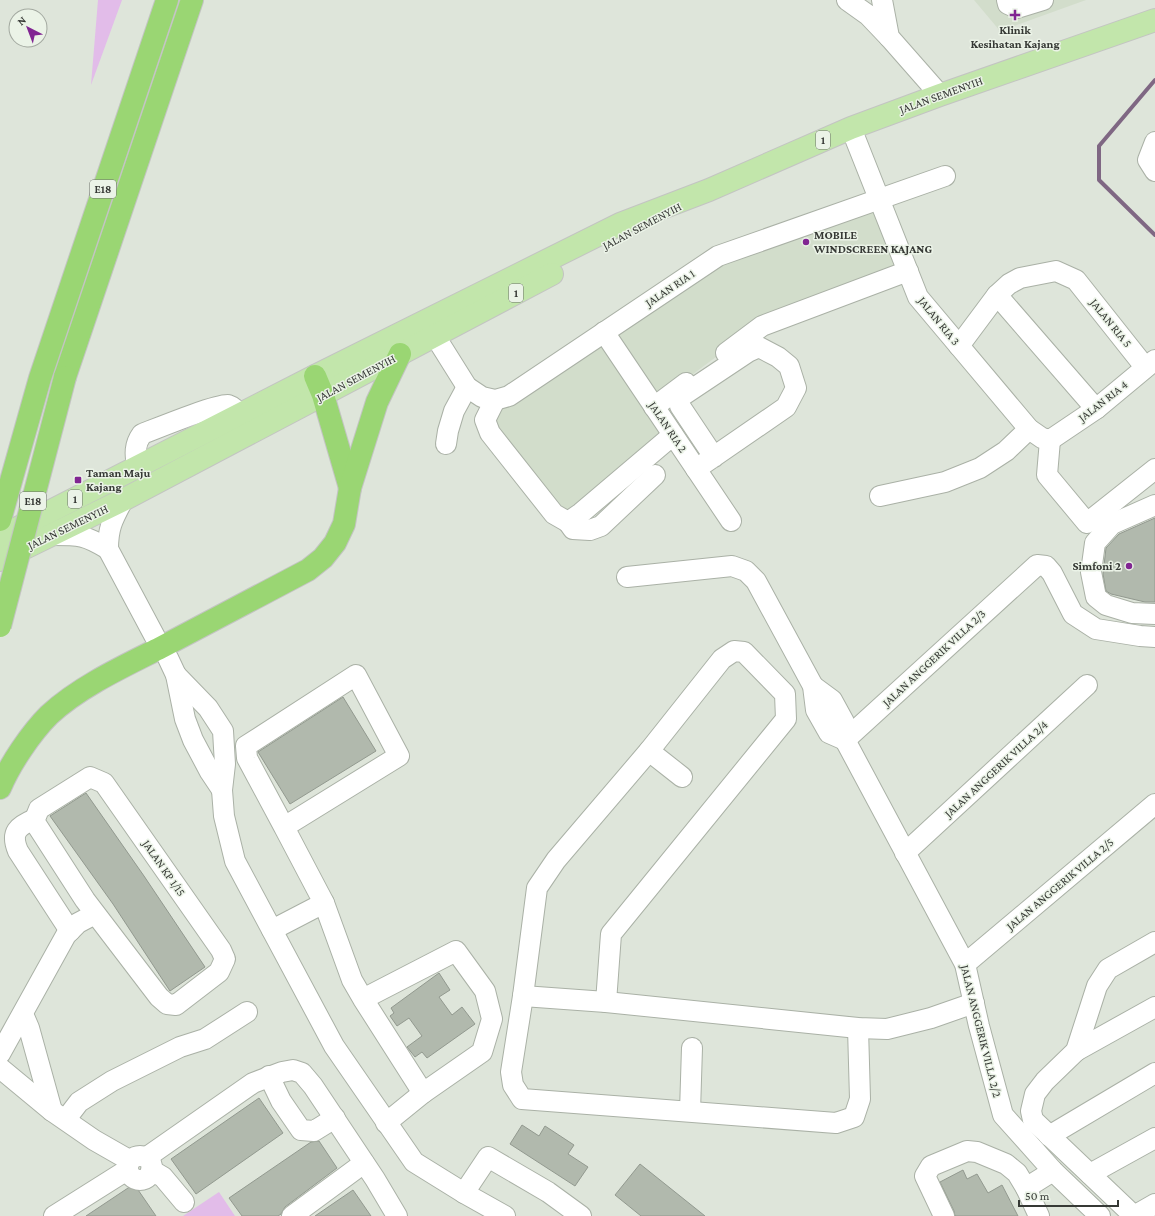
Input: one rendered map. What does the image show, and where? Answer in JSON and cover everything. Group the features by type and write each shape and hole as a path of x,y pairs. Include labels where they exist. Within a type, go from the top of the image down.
{"highway":[{"name":"E18","path":"0,520 40,378 167,0"},
{"name":"E18","path":"0,626 65,377 192,0"},
{"path":"0,788 9,769 35,731 50,715 73,696 119,669 308,570 323,558 335,543 344,524 350,488 378,402 400,354"},
{"path":"319,385 350,488"}],"main road":[{"name":"JALAN SEMENYIH","path":"0,560 115,504 319,385 620,224 709,190 851,128 940,94 1155,20"},
{"name":"JALAN SEMENYIH","path":"0,537 240,414 400,354 709,190"},
{"path":"97,488 115,504"}],"street":[{"path":"847,0 868,15 940,94"},
{"path":"882,0 889,37"},
{"path":"1007,0 1008,4 1017,8 1043,0"},
{"name":"JALAN RIA 3","path":"851,128 918,297 1029,429 1042,438 1050,440"},
{"path":"1155,142 1148,160 1155,171"},
{"name":"JALAN RIA 1","path":"495,400 509,396 718,256 945,176"},
{"path":"654,407 762,326 908,271"},
{"name":"JALAN RIA 5","path":"997,295 1009,284 1020,278 1056,271 1076,280 1150,363"},
{"path":"959,346 997,295 1096,409"},
{"name":"JALAN RIA 2","path":"604,332 731,521"},
{"path":"435,336 467,387 482,397 495,400 485,420 490,433 554,514 568,522 573,529 590,530 601,526 655,475"},
{"path":"696,468 714,457 786,406 796,388 789,366 778,357 759,347 748,352 679,398 680,406 714,457"},
{"name":"JALAN RIA 4","path":"1050,440 1096,409 1150,363"},
{"path":"446,444 454,411 467,387"},
{"path":"880,496 945,482 980,468 1006,451 1029,429"},
{"path":"568,522 581,513 673,435"},
{"path":"1050,440 1047,475 1087,523 1155,469"},
{"path":"115,504 108,534 108,549 155,637"},
{"path":"1155,505 1112,524 1095,544 1091,572 1096,597 1106,605 1132,613 1155,614"},
{"path":"53,535 81,536 91,539 108,549"},
{"name":"JALAN ANGGERIK VILLA 2/3","path":"845,740 1037,565 1046,566 1052,573 1073,614 1096,629 1155,637"},
{"path":"627,577 732,566 746,571 756,581 813,686 816,710 829,733 845,740"},
{"path":"606,1002 611,934 786,719 785,694 744,652 734,651 722,660 649,751 556,860 537,888 523,996 511,1072 513,1085 522,1098 836,1124 854,1117 860,1099 858,1028"},
{"path":"222,790 210,772 193,740 185,719 172,666 208,708 223,731 225,764 222,790 224,816 235,861 334,1046 414,1162 464,1194 505,1216"},
{"path":"284,827 399,756 356,675 246,746 247,758 324,903 352,980 363,1000 423,1093"},
{"name":"JALAN ANGGERIK VILLA 2/4","path":"905,853 1087,685"},
{"name":"JALAN ANGGERIK VILLA 2/2","path":"845,740 965,964 979,1026 1003,1115 1053,1171 1100,1216"},
{"path":"649,751 682,777"},
{"name":"JALAN KP 1/15","path":"90,777 104,783 226,959 219,972 213,977 176,1005 167,1004 159,997 95,914 36,824 35,818 39,809 90,777"},
{"name":"JALAN ANGGERIK VILLA 2/5","path":"965,964 1155,804"},
{"path":"35,818 24,824 16,831 14,842 18,851 70,931"},
{"path":"272,930 324,903"},
{"path":"0,1054 66,935 78,923 95,914"},
{"path":"1076,1051 1096,986 1108,969 1155,942"},
{"path":"363,1000 456,951 485,991 492,1018 482,1052 423,1093 386,1123"},
{"path":"523,996 606,1002 858,1028 887,1029 931,1018 974,1003"},
{"path":"1155,1007 1076,1051 1045,1081 1035,1094 1031,1111 1033,1120 1134,1216 1155,1204"},
{"path":"59,1115 112,1081 180,1047 205,1039 247,1012"},
{"path":"0,1026 23,1014"},
{"path":"23,1014 59,1115"},
{"path":"931,1018 979,1026"},
{"path":"690,1111 692,1048"},
{"path":"0,1068 59,1115 94,1140 163,1177 184,1202"},
{"path":"54,1216 139,1164 254,1083 269,1076 293,1070 302,1073 313,1086 397,1216"},
{"path":"1049,1136 1155,1073"},
{"path":"269,1076 281,1101 301,1130 314,1130 335,1118"},
{"path":"1090,1174 1155,1138"},
{"path":"944,1216 925,1176 931,1166 967,1151 977,1152 1006,1164 1017,1173 1039,1216"},
{"path":"464,1194 488,1157 548,1192 581,1216"},
{"path":"292,1216 364,1163"},
{"path":"1026,1188 1053,1171"}],"shaded area":[{"path":"98,0 122,0 91,85"},
{"name":"Klinik Kesihatan Kajang","path":"974,0 1086,0 1000,31"},
{"path":"874,206 900,270 760,324 649,407 668,436 568,518 488,420 602,339 720,260"},
{"path":"219,1192 235,1216 183,1216"}],"building":[{"name":"Simfoni 2","path":"1155,518 1155,602 1145,602 1111,594 1106,591 1103,574 1106,548 1119,534"},
{"path":"343,697 376,751 290,804 258,752"},
{"path":"86,793 205,967 170,991 113,904 50,816"},
{"path":"439,973 450,990 439,997 452,1015 462,1007 475,1024 427,1058 422,1052 415,1057 407,1047 422,1036 409,1018 397,1026 390,1016 394,1013 391,1008"},
{"path":"259,1098 283,1133 196,1194 171,1159"},
{"path":"522,1125 539,1136 545,1126 574,1145 568,1154 588,1167 575,1186 510,1144"},
{"path":"319,1141 337,1168 285,1207 278,1216 242,1216 229,1198 311,1142"},
{"path":"640,1164 705,1216 641,1216 615,1195"},
{"path":"963,1170 967,1179 977,1174 988,1193 1002,1185 1018,1216 955,1216 940,1182"},
{"path":"134,1184 156,1216 86,1216"},
{"path":"353,1190 371,1216 315,1216"}],"waterway":[{"path":"1155,80 1099,146 1099,180 1155,235"}],"place":[{"name":"Klinik Kesihatan Kajang","path":"1015,15"},
{"name":"MOBILE WINDSCREEN KAJANG","path":"806,242"},
{"name":"Taman Maju Kajang","path":"78,480"},
{"name":"Simfoni 2","path":"1129,566"}]}
